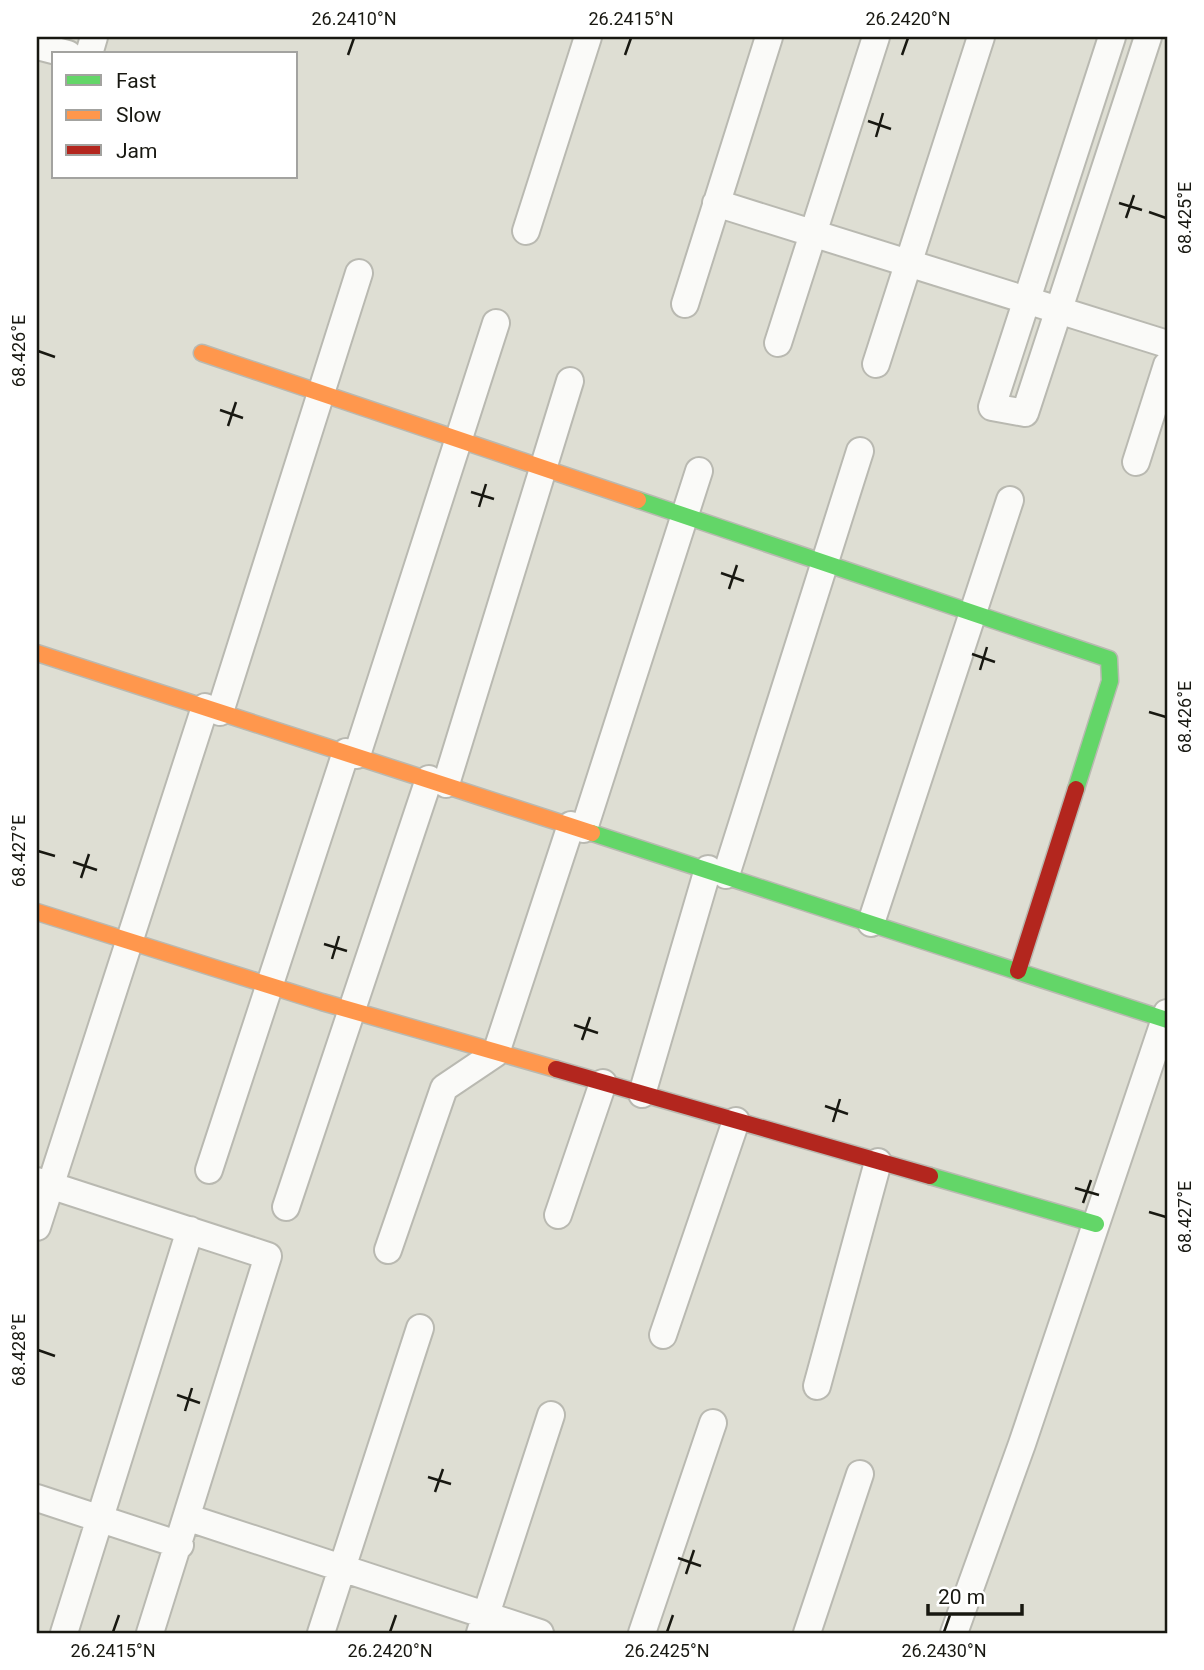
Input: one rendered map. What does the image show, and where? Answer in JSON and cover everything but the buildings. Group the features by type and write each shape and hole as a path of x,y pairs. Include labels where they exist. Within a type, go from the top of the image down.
{"street":[{"path":"526,231 588,37"},
{"path":"685,304 769,37"},
{"path":"778,343 876,37"},
{"path":"876,363 981,37"},
{"path":"1112,37 992,407 1025,413 1148,37"},
{"path":"37,46 60,52"},
{"path":"716,203 1167,344"},
{"path":"37,1227 44,1183 213,709 359,274"},
{"path":"209,1170 269,986 351,754 496,323"},
{"path":"202,353 1103,654 1112,665 1106,694 1018,971"},
{"path":"1136,461 1167,365"},
{"path":"286,1207 351,1011 438,782 544,467 570,381"},
{"path":"642,1094 825,561 860,451"},
{"path":"388,1250 444,1088 496,1053 578,827 699,471"},
{"path":"872,923 1010,500"},
{"path":"37,653 1167,1018 954,1633"},
{"path":"37,912 351,1011 1096,1224"},
{"path":"558,1215 603,1083"},
{"path":"663,1335 736,1121"},
{"path":"817,1385 878,1162"},
{"path":"44,1183 268,1256 189,1518 150,1633"},
{"path":"64,1633 190,1230"},
{"path":"321,1633 420,1328"},
{"path":"483,1624 551,1415"},
{"path":"642,1633 713,1423"},
{"path":"807,1633 860,1474"},
{"path":"37,1498 180,1545"},
{"path":"189,1518 342,1569 483,1624 540,1633"}],"traffic: fast":[{"path":"638,500 1109,659 1110,681 1076,789"},
{"path":"592,833 1167,1020"},
{"path":"930,1176 1096,1224"}],"traffic: slow":[{"path":"202,353 638,500"},
{"path":"37,653 592,833"},
{"path":"37,912 322,1002 556,1069"}],"traffic: jam":[{"path":"1018,971 1076,789"},
{"path":"556,1069 930,1176"}]}
